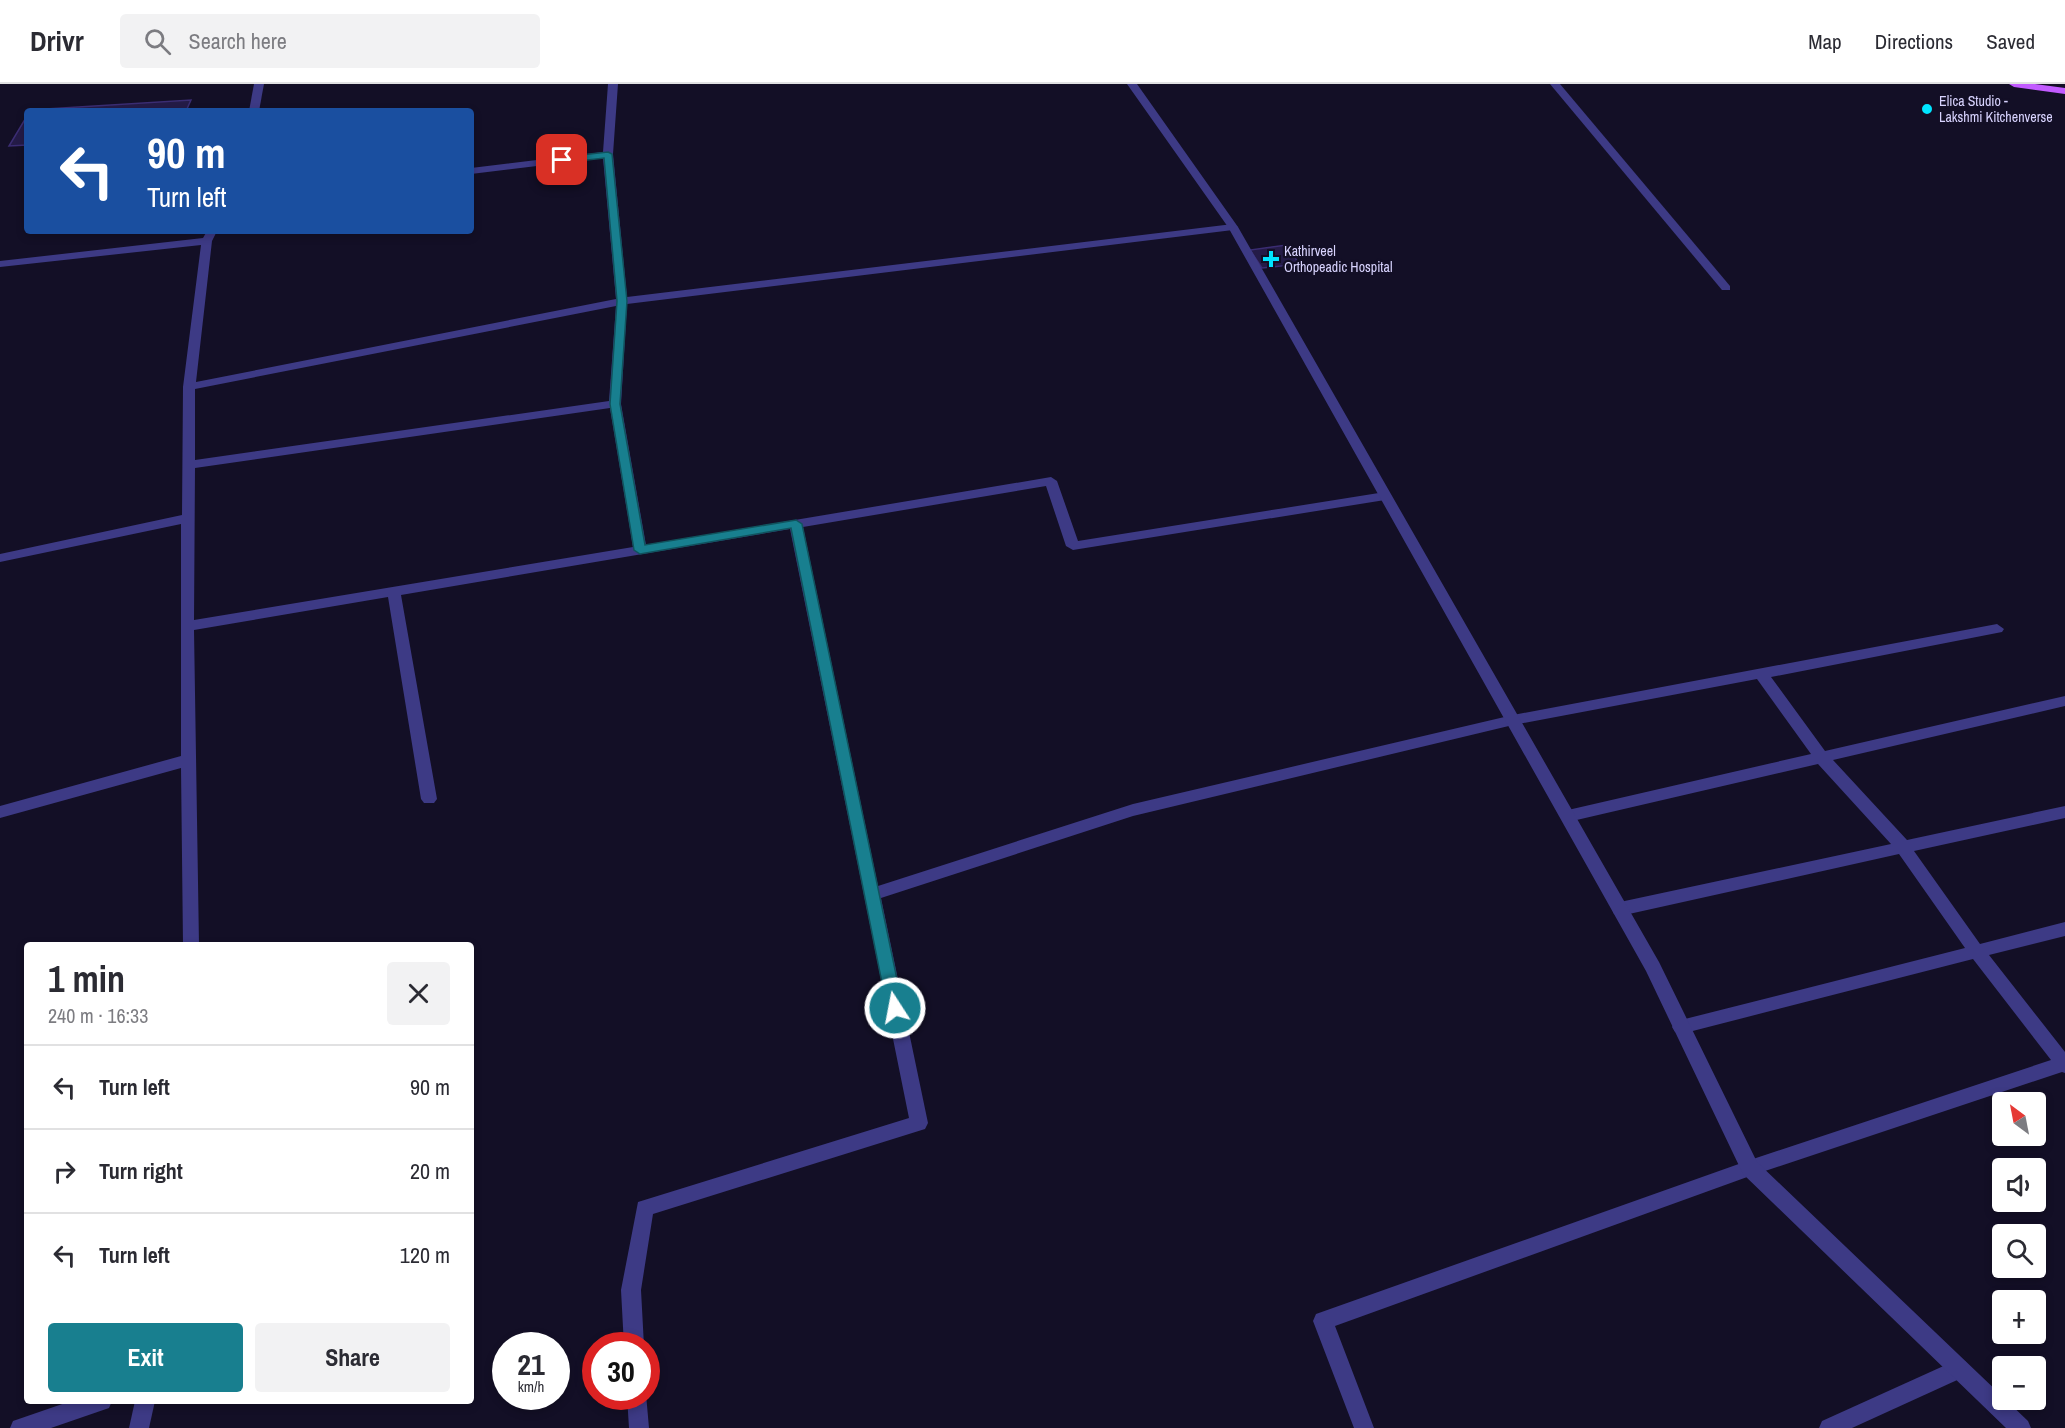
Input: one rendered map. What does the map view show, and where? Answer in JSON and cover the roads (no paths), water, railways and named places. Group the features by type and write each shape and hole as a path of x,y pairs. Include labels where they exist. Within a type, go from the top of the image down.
{"main road":[{"path":"2014,84 2065,90"}],"street":[{"path":"254,108 258,84"},
{"path":"613,84 608,154 622,301 615,404 640,550"},
{"path":"1132,84 1233,227 1653,967 1750,1168 2020,1428"},
{"path":"1555,84 1726,288"},
{"path":"474,171 608,154"},
{"path":"189,387 622,301 1233,227"},
{"path":"0,264 209,236 189,387 188,760 191,942"},
{"path":"188,465 615,404"},
{"path":"188,626 1052,481 1073,546 1385,496"},
{"path":"0,558 188,518"},
{"path":"634,1332 632,1290 645,1209 919,1123 796,524"},
{"path":"394,592 429,799"},
{"path":"872,894 1133,810 1513,720 1997,630"},
{"path":"1364,1428 1323,1321 1750,1168 2065,1064 1976,951 1903,847 1821,757 1761,674"},
{"path":"1568,816 2065,701"},
{"path":"0,812 188,760"},
{"path":"1620,909 2065,812"},
{"path":"1681,1027 2065,929"},
{"path":"1829,1428 1959,1370"},
{"path":"20,1428 93,1404"},
{"path":"139,1428 144,1404"},
{"path":"638,1410 639,1428"}],"place":[{"name":"Elica Studio - Lakshmi Kitchenverse","path":"1927,109"},
{"name":"Kathirveel Orthopeadic Hospital","path":"1271,259"}]}
